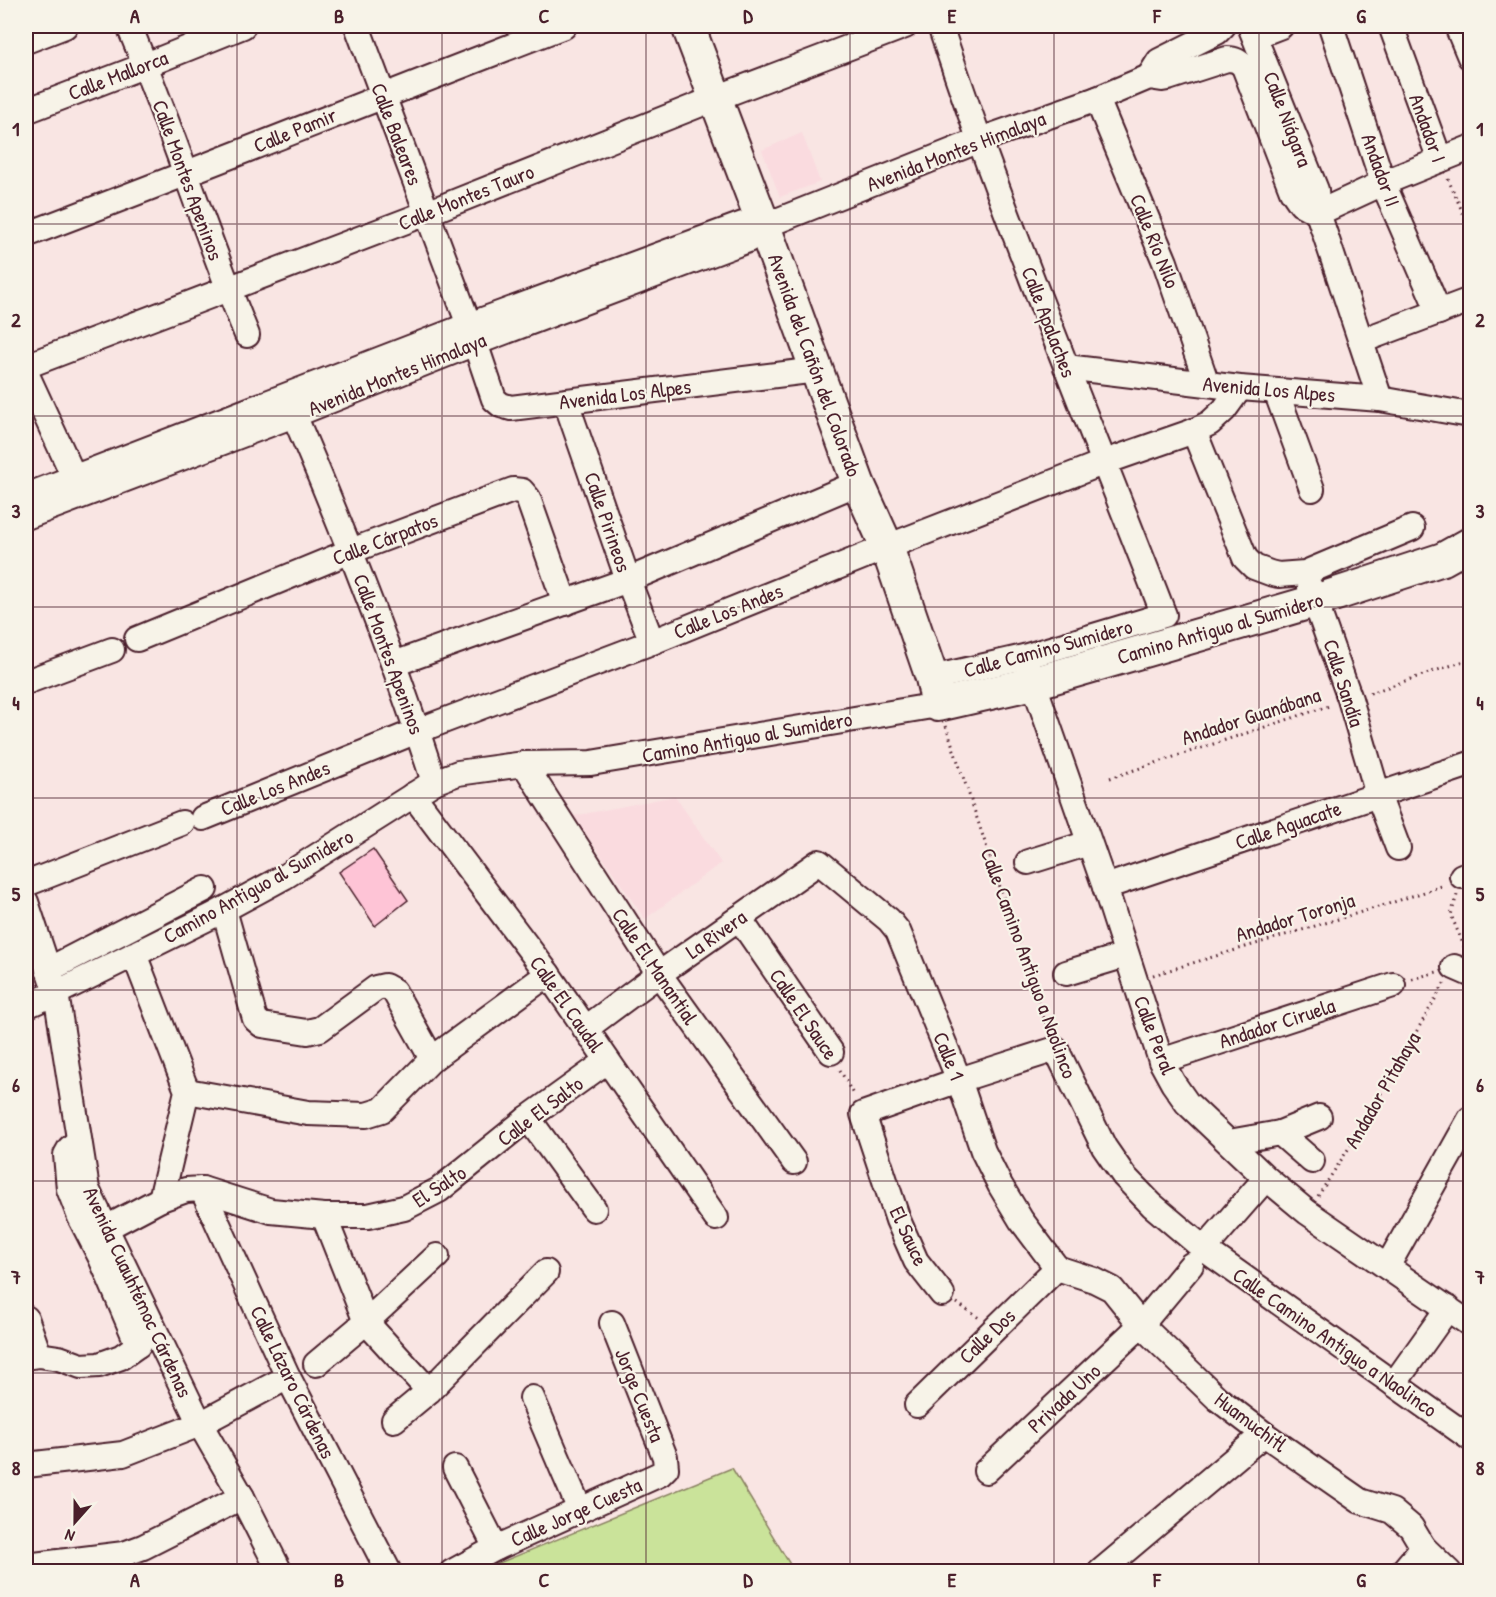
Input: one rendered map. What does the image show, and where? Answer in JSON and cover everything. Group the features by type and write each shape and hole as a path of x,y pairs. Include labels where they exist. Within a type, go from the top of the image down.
{"main road":[{"name":"Avenida del Cañón del Colorado","path":"688,26 858,483 887,547 935,692"},
{"name":"Camino Antiguo al Sumidero","path":"935,692 1029,670 1310,587 1443,559 1470,544"}],"street":[{"path":"26,41 65,26"},
{"name":"Calle Montes Apeninos","path":"129,26 146,65 228,290 247,335"},
{"name":"Calle Mallorca","path":"26,111 243,26"},
{"name":"Calle Baleares","path":"357,26 472,334"},
{"name":"Calle Pamir","path":"26,235 564,26"},
{"name":"Calle Montes Tauro","path":"26,366 228,290 905,26"},
{"name":"Calle Apalaches","path":"940,26 980,141 1164,615"},
{"path":"1253,31 1281,26"},
{"name":"Andador II","path":"1331,26 1383,183 1439,312"},
{"name":"Andador I","path":"1391,26 1440,160"},
{"path":"1457,26 1470,57"},
{"name":"Avenida Montes Himalaya","path":"1149,77 1159,61 1220,29"},
{"name":"Calle Niágara","path":"1253,31 1316,190 1318,213 1380,399"},
{"name":"Avenida Montes Himalaya","path":"26,517 52,496 472,334 743,224 764,226 1149,77 1168,78 1227,59"},
{"name":"Calle Niágara","path":"1227,59 1234,59 1244,67 1292,191 1301,204 1318,213"},
{"name":"Calle Río Nilo","path":"1097,99 1165,262 1207,384"},
{"path":"1318,213 1383,183 1470,148"},
{"path":"1361,341 1470,300"},
{"name":"Avenida Los Alpes","path":"472,334 494,399 501,405 511,408 817,370"},
{"name":"Avenida Los Alpes","path":"1066,367 1240,388 1380,399 1470,416"},
{"path":"26,373 78,486"},
{"name":"Calle Los Andes","path":"26,885 417,731 652,642 1105,462 1194,431 1210,423 1224,410 1240,388"},
{"path":"1276,391 1312,489"},
{"name":"Calle Pirineos","path":"566,402 652,642"},
{"name":"Calle Montes Apeninos","path":"290,405 351,551 394,664 434,782"},
{"path":"1194,431 1245,558 1254,567 1310,587 1412,528"},
{"path":"394,664 628,580 858,483"},
{"name":"Calle Cárpatos","path":"137,639 351,551 513,490 522,491 528,498 565,603"},
{"name":"Avenida Montes Himalaya","path":"26,496 52,496"},
{"name":"Calle Sandía","path":"1310,587 1350,699 1378,795 1398,848"},
{"name":"Calle Camino Sumidero","path":"1029,670 1164,615"},
{"path":"26,682 112,650"},
{"name":"Calle Peral","path":"1029,670 1105,887 1161,1061 1173,1083 1187,1103 1266,1178 1307,1212 1387,1267 1442,1297 1470,1324"},
{"name":"Camino Antiguo al Sumidero","path":"26,1006 224,910 284,877 434,782 458,773 524,764 591,763 935,692"},
{"name":"Calle El Manantial","path":"524,764 659,974 794,1162"},
{"name":"Calle Aguacate","path":"1105,887 1470,764"},
{"name":"Calle El Caudal","path":"413,795 548,974 716,1218"},
{"path":"1028,862 1089,843"},
{"name":"La Rivera","path":"585,1029 819,862"},
{"name":"Calle 1","path":"819,862 889,920 898,931 959,1080 983,1151 1021,1220 1057,1268"},
{"path":"48,970 205,889"},
{"name":"Avenida Cuauhtémoc Cárdenas","path":"26,902 56,993 87,1189 200,1424 242,1497 280,1572"},
{"path":"224,910 255,1019 262,1025 307,1032 320,1029 376,988 386,986 394,991 432,1059"},
{"name":"Calle El Sauce","path":"739,918 831,1052"},
{"path":"134,954 187,1091 161,1199"},
{"path":"1066,973 1126,955"},
{"path":"187,1091 308,1113 366,1115 382,1110 432,1059 548,974"},
{"name":"Andador Ciruela","path":"1161,1061 1393,985"},
{"path":"863,1114 1056,1049"},
{"name":"Calle Camino Antiguo a Naolinco","path":"1056,1049 1104,1147 1124,1176 1198,1257 1394,1384 1470,1438"},
{"name":"Calle El Salto","path":"474,1163 528,1119 607,1061"},
{"name":"El Sauce","path":"863,1114 916,1261 942,1294"},
{"name":"Andador Pitahaya","path":"1229,1142 1280,1133 1319,1117"},
{"path":"528,1119 594,1209"},
{"path":"1387,1267 1470,1119"},
{"path":"1280,1133 1312,1161"},
{"path":"79,1140 66,1155 69,1189 138,1345"},
{"name":"El Salto","path":"201,1189 271,1211 324,1216 368,1216 404,1208 440,1190 474,1163"},
{"name":"Privada Uno","path":"986,1471 1142,1324 1266,1178"},
{"path":"106,1228 161,1199 186,1190 201,1189"},
{"name":"Calle Lázaro Cárdenas","path":"201,1189 288,1377 389,1572"},
{"path":"324,1216 366,1322 429,1391"},
{"path":"316,1364 366,1322 437,1256"},
{"name":"Huamuchitl","path":"1057,1268 1094,1280 1112,1289 1142,1324 1218,1399 1360,1501 1392,1511 1411,1527 1423,1547 1449,1572"},
{"name":"Calle Dos","path":"917,1405 1057,1268"},
{"path":"393,1420 429,1391 546,1272"},
{"path":"1394,1384 1442,1297"},
{"path":"26,1318 32,1356 59,1358 81,1366 99,1365 121,1357 138,1345 152,1324"},
{"name":"Jorge Cuesta","path":"612,1323 665,1457 666,1468"},
{"path":"26,1465 123,1454 200,1424 288,1377"},
{"path":"532,1398 580,1510"},
{"path":"1100,1572 1264,1434"},
{"path":"455,1468 496,1548"},
{"name":"Calle Jorge Cuesta","path":"452,1572 496,1548 660,1474 666,1468"},
{"path":"26,1566 124,1554 143,1547 242,1497"},
{"path":"1402,1572 1423,1547"}],"path":[{"name":"Andador I","path":"1440,160 1470,229"},
{"name":"Andador Guanábana","path":"1110,778 1470,659"},
{"name":"Calle Camino Antiguo a Naolinco","path":"935,692 1056,1049"},
{"path":"1393,985 1465,967 1452,915 1466,874"},
{"name":"Andador Toronja","path":"1134,980 1388,904 1438,888 1466,874"},
{"name":"Andador Pitahaya","path":"1307,1212 1465,967"},
{"name":"Calle El Sauce","path":"831,1052 863,1114"},
{"path":"942,1294 995,1328"}],"shaded area":[{"path":"802,133 820,182 780,197 762,150"},
{"path":"675,796 721,863 645,919 574,816"}],"green space":[{"path":"732,1468 794,1571 477,1572"}],"building":[{"path":"373,849 408,900 375,926 339,872"}]}
